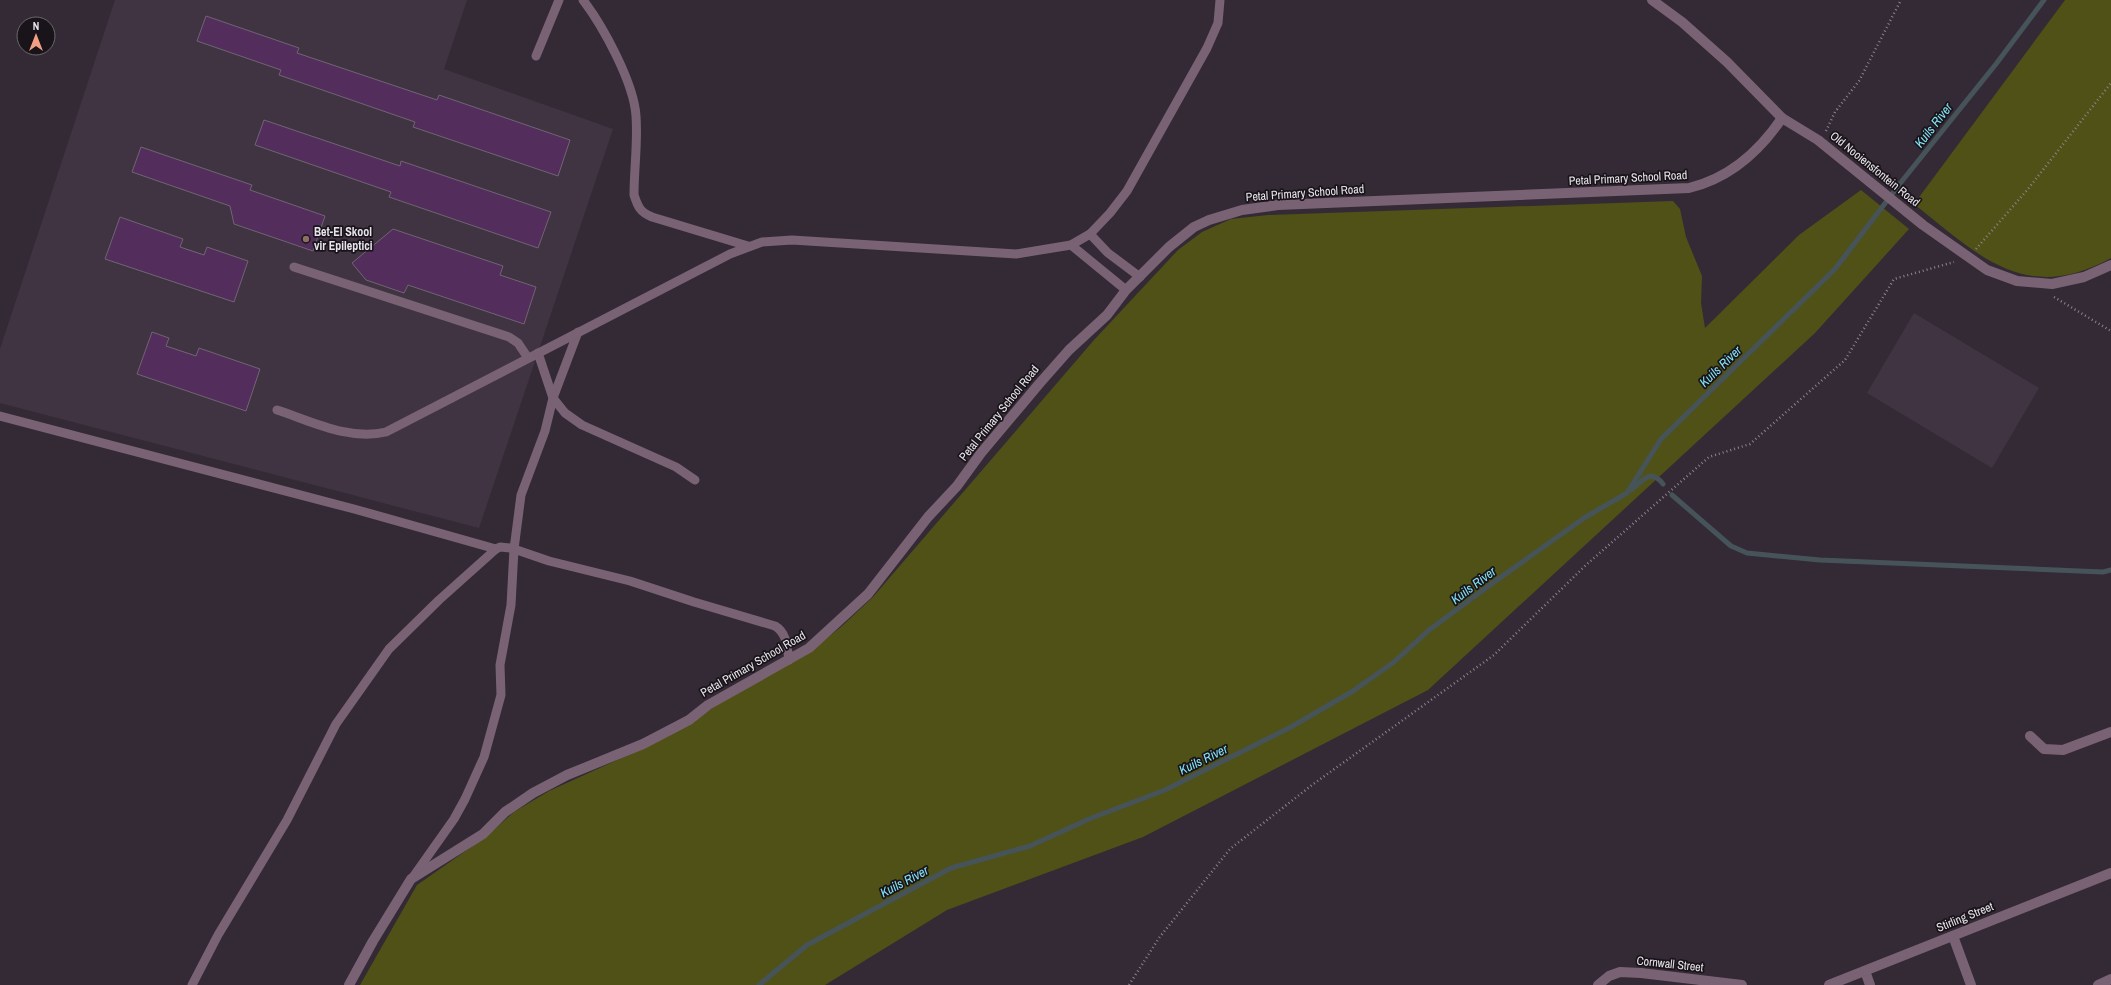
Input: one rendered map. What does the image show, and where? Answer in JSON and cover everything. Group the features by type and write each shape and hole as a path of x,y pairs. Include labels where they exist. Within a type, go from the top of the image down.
{"street":[{"name":"Old Nooiensfontein Road","path":"1652,0 1682,22 1727,62 1782,118 1818,140 1837,157 1859,172 1923,225 1987,270 2002,277 2034,284 2069,282 2111,265"},
{"name":"Petal Primary School Road","path":"349,985 376,935 412,879 483,834 505,812 533,793 568,775 644,744 689,720 708,705 809,648 838,623 868,594 928,516 958,486 1004,425 1069,350 1107,315 1126,290 1169,247 1194,227 1225,214 1278,205 1689,188 1715,180 1739,166 1760,146 1782,118"},
{"path":"2030,736 2044,749 2063,750 2111,732"},
{"name":"Stirling Street","path":"1829,985 2111,873"},
{"path":"1953,936 1971,985"},
{"path":"1864,971 1870,985"},
{"name":"Cornwall Street","path":"1598,985 1609,976 1620,972 1641,973 1742,985"},
{"path":"2098,985 2111,979"}],"lane":[{"path":"536,56 559,0"},
{"path":"583,0 617,56 627,80 636,114 634,195 637,206 642,213 652,217 748,246"},
{"path":"276,410 346,433 361,435 386,432 748,246 762,242 792,240 1016,254 1071,245 1090,234 1110,213 1127,191 1207,48 1218,23 1220,0"},
{"path":"1090,234 1108,253 1140,277"},
{"path":"1071,245 1126,290"},
{"path":"294,267 509,337 518,342 528,358"},
{"path":"412,879 461,807 484,757 501,695 500,665 511,605 514,550 521,495 545,431 552,398 578,332"},
{"path":"538,353 552,398 565,413 582,425 676,467 695,480"},
{"path":"0,416 347,507 496,550"},
{"path":"192,985 218,935 287,820 336,724 389,649 439,600 496,550 506,547 549,561 630,581 775,626 780,629 784,636 789,660"}],"path":[{"path":"1818,140 1828,129 1836,112 1859,81 1901,0"},
{"path":"1128,985 1159,938 1230,849 1312,785 1494,655 1586,564 1709,457 1750,444 1845,360 1894,279 1969,257 2028,188 2111,83"},
{"path":"2052,296 2111,331"}],"shaded area":[{"name":"Bet-El Skool vir Epileptici","path":"115,0 467,0 444,69 613,129 479,528 0,403 0,349"},
{"path":"2065,0 2111,0 2111,258 2081,271 2054,277 2028,275 2005,268 1982,256 1960,241 1914,204"},
{"path":"1861,190 1909,229 1815,333 1428,690 1143,837 947,910 825,985 360,985 417,885 487,836 514,812 549,791 646,747 689,724 717,705 811,651 842,626 873,597 1094,340 1178,250 1202,232 1231,219 1268,215 1673,201 1680,209 1686,237 1702,276 1701,303 1705,328 1799,235"},
{"path":"1914,313 2039,388 1992,468 1867,393"}],"building":[{"path":"206,16 299,48 297,53 437,100 439,95 570,140 558,176 413,127 415,122 279,75 281,70 197,41"},
{"path":"264,120 400,166 401,161 551,212 538,248 389,197 391,192 255,145"},
{"path":"141,147 252,185 250,190 325,216 313,251 234,224 230,206 132,172"},
{"path":"120,217 183,239 180,247 204,255 207,247 248,261 234,302 105,259"},
{"path":"393,229 503,266 500,275 536,287 524,324 408,285 404,293 366,280 352,263"},
{"path":"152,332 169,338 166,346 196,356 199,348 260,369 246,411 137,374"}],"waterway":[{"name":"Kuils River","path":"759,985 807,945 951,868 1030,846 1089,819 1165,790 1291,727 1353,691 1394,662 1429,630 1490,585 1584,518 1627,493 1661,439 1835,269 1902,181 1996,64 2044,0"},
{"path":"1631,490 1643,479 1651,476 1659,479 1663,484"},
{"path":"1672,495 1731,546 1747,553 1820,560 2103,572 2111,570"}],"place":[{"name":"Bet-El Skool vir Epileptici","path":"306,239"}]}
